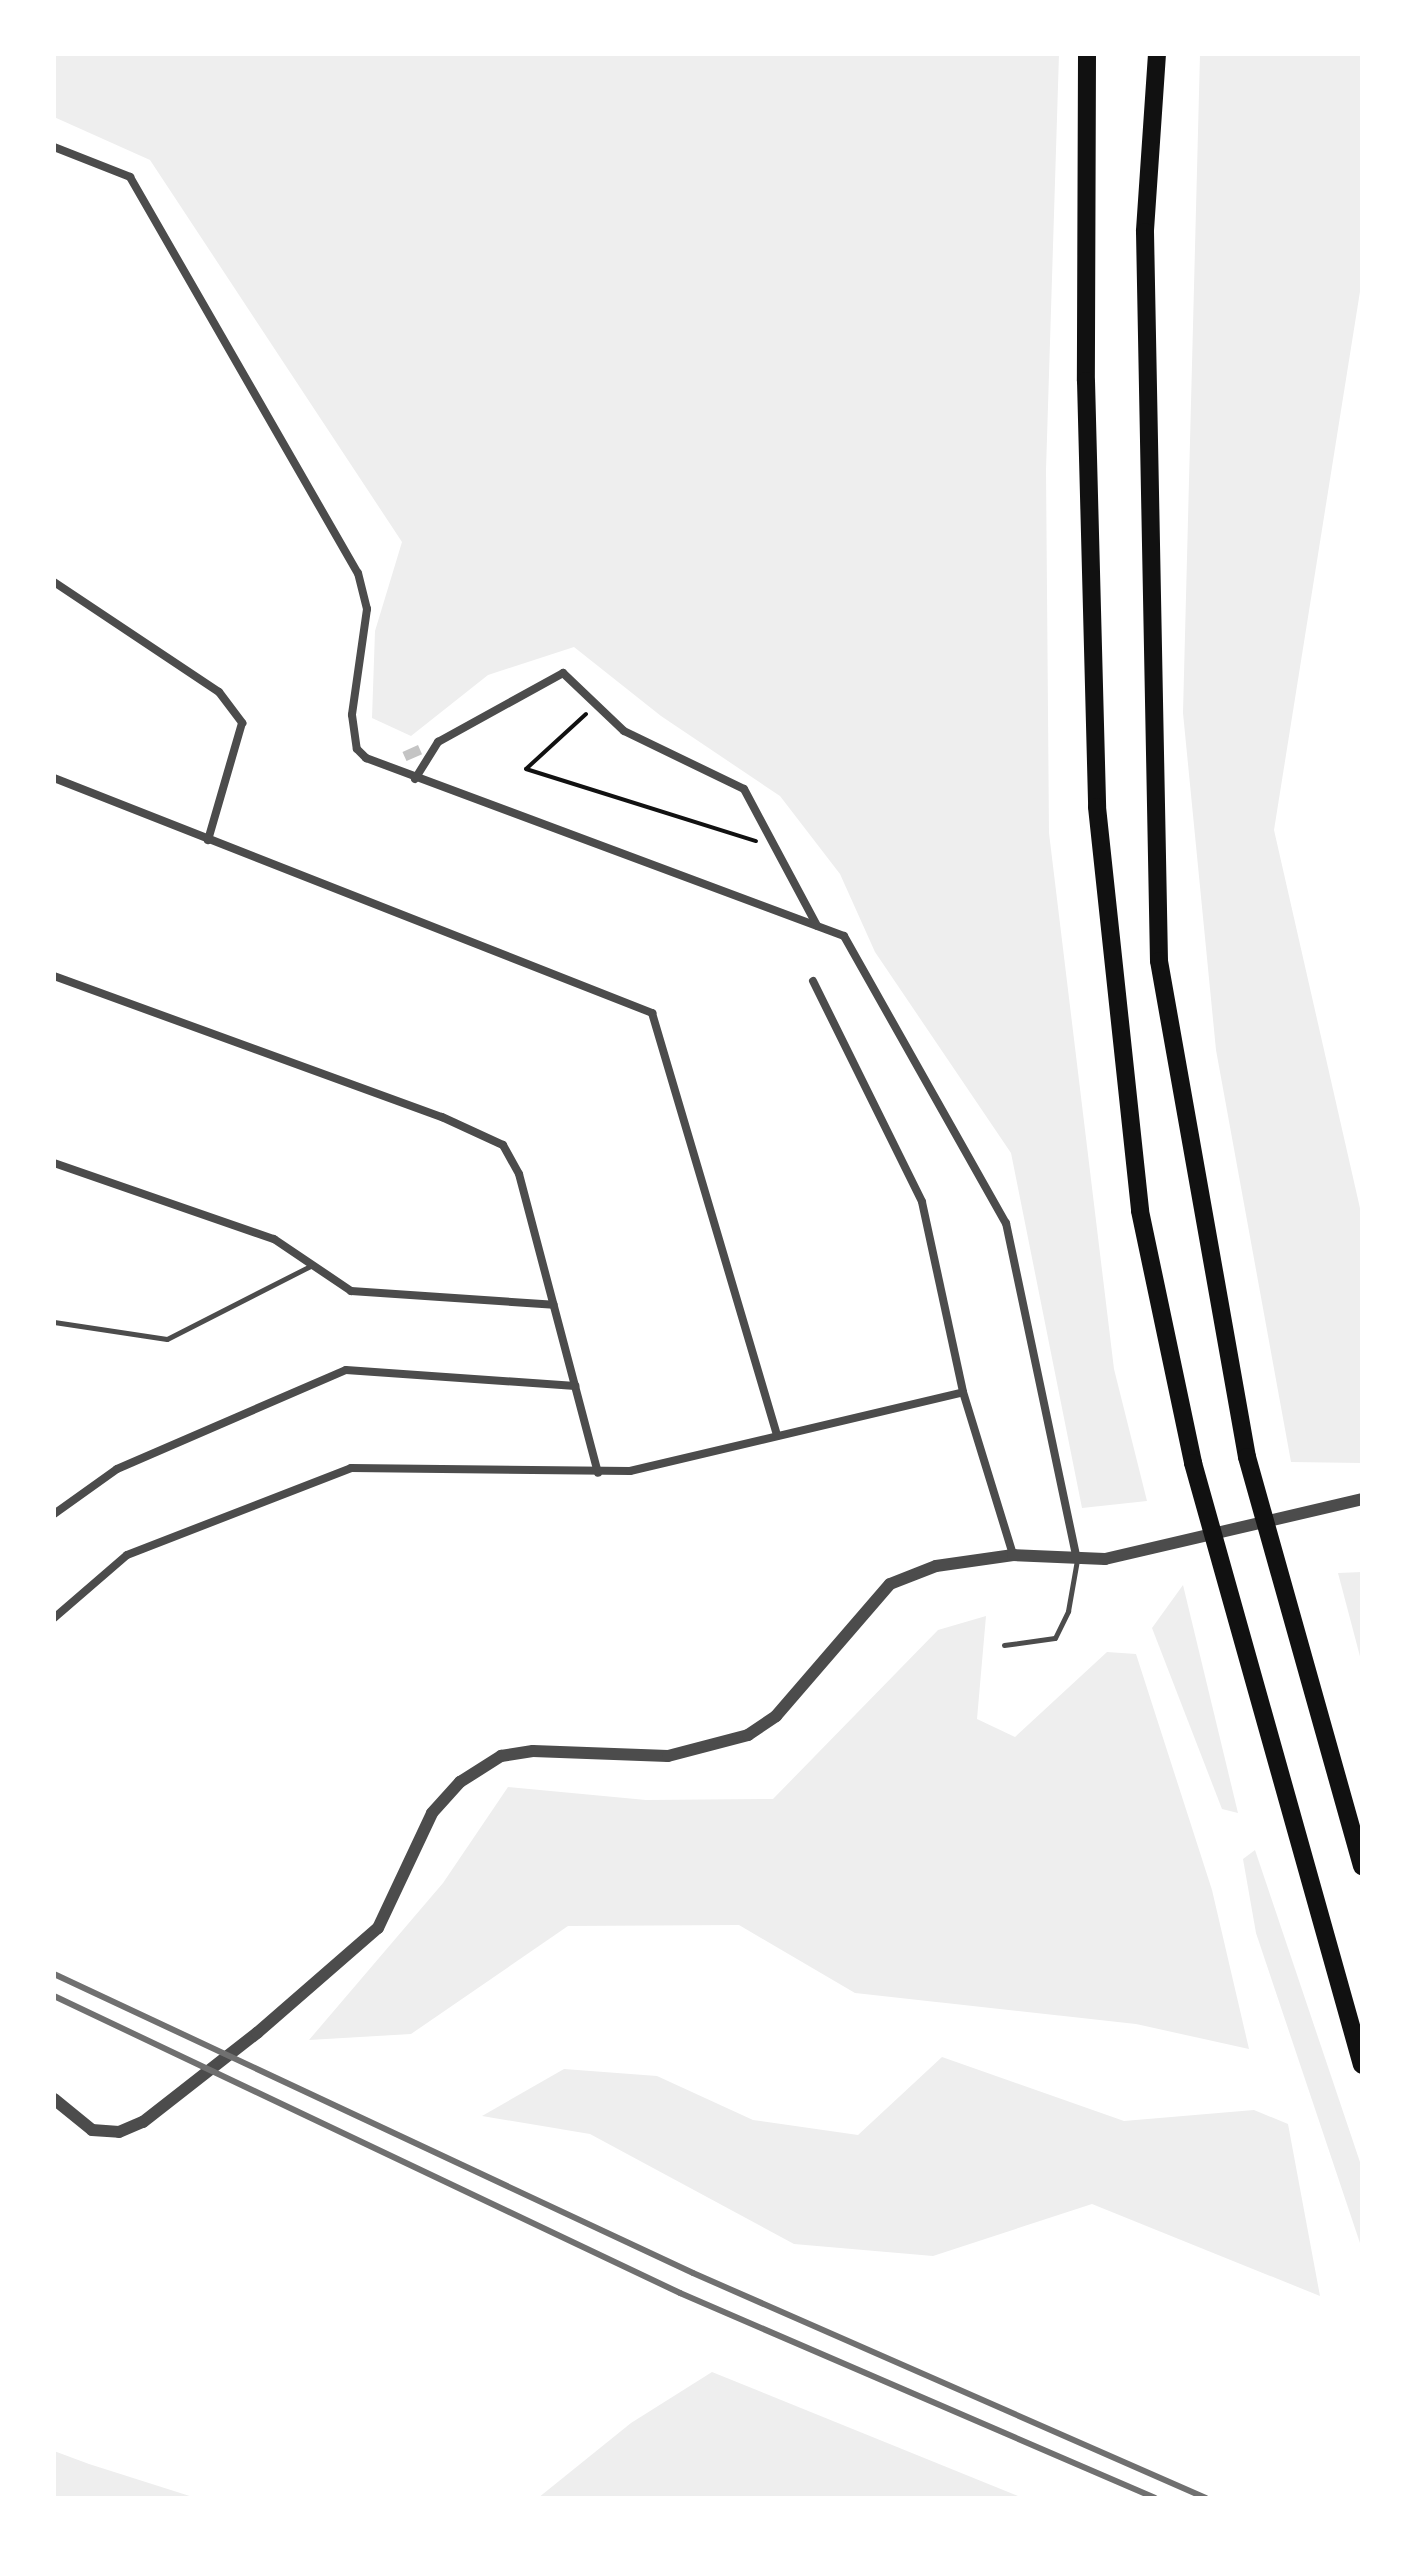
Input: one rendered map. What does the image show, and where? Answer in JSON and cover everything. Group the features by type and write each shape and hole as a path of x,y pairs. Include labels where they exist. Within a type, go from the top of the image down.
{"highway":[{"path":"1087,54 1086,381 1097,807 1140,1211 1193,1463 1362,2065"},
{"path":"1157,54 1145,232 1159,961 1247,1457 1362,1866"}],"street":[{"path":"54,147 130,177 358,573 367,609 352,715 357,749 366,758 415,779 844,936 1006,1223 1077,1559"},
{"path":"54,582 219,692 242,723 208,840"},
{"path":"415,779 438,742 563,673 624,731 744,789 817,927"},
{"path":"54,778 652,1013 777,1436"},
{"path":"54,976 442,1117 503,1145 519,1174 598,1473"},
{"path":"813,981 922,1202 963,1392 1013,1555"},
{"path":"54,1163 274,1239 351,1291 554,1305"},
{"path":"54,1514 117,1469 346,1370 575,1386"},
{"path":"54,1618 127,1555 351,1468 598,1473 777,1436 963,1392"},
{"path":"54,2099 92,2130 119,2132 143,2122 257,2033 378,1928 432,1813 460,1782 501,1756 533,1751 668,1756 748,1735 776,1716 890,1584 936,1566 1013,1555 1105,1559 1362,1499"}],"lane":[{"path":"54,1322 167,1339 310,1266"},
{"path":"1004,1645 1055,1638 1068,1611 1077,1559"}],"path":[{"path":"596,705 526,769 773,846"}],"shaded area":[{"path":"54,54 1059,54 1046,470 1049,833 1114,1369 1147,1501 1082,1508 1011,1153 875,952 840,874 780,796 661,716 574,647 488,675 411,736 372,718 375,631 402,542 150,160 54,117"},
{"path":"1200,54 1362,54 1362,279 1274,830 1362,1217 1362,1463 1291,1462 1216,1050 1183,713"},
{"path":"1362,1572 1362,1664 1338,1573"},
{"path":"1183,1585 1238,1813 1222,1809 1152,1628"},
{"path":"986,1616 977,1719 1015,1737 1107,1652 1136,1654 1212,1890 1249,2049 1136,2024 855,1993 739,1925 568,1926 411,2034 309,2040 443,1883 508,1787 646,1800 773,1799 938,1630"},
{"path":"1255,1850 1362,2168 1362,2249 1256,1933 1243,1859"},
{"path":"942,2057 1124,2121 1254,2110 1288,2124 1320,2296 1092,2204 933,2256 794,2244 590,2134 482,2116 564,2069 657,2076 753,2120 858,2135"},
{"path":"712,2372 1023,2498 538,2498 631,2423"},
{"path":"54,2451 89,2464 196,2498 54,2498"}],"building":[{"path":"418,745 422,754 407,761 402,752"}],"railway":[{"path":"54,1974 693,2273 1206,2498"},
{"path":"54,1996 680,2293 1155,2498"}]}
